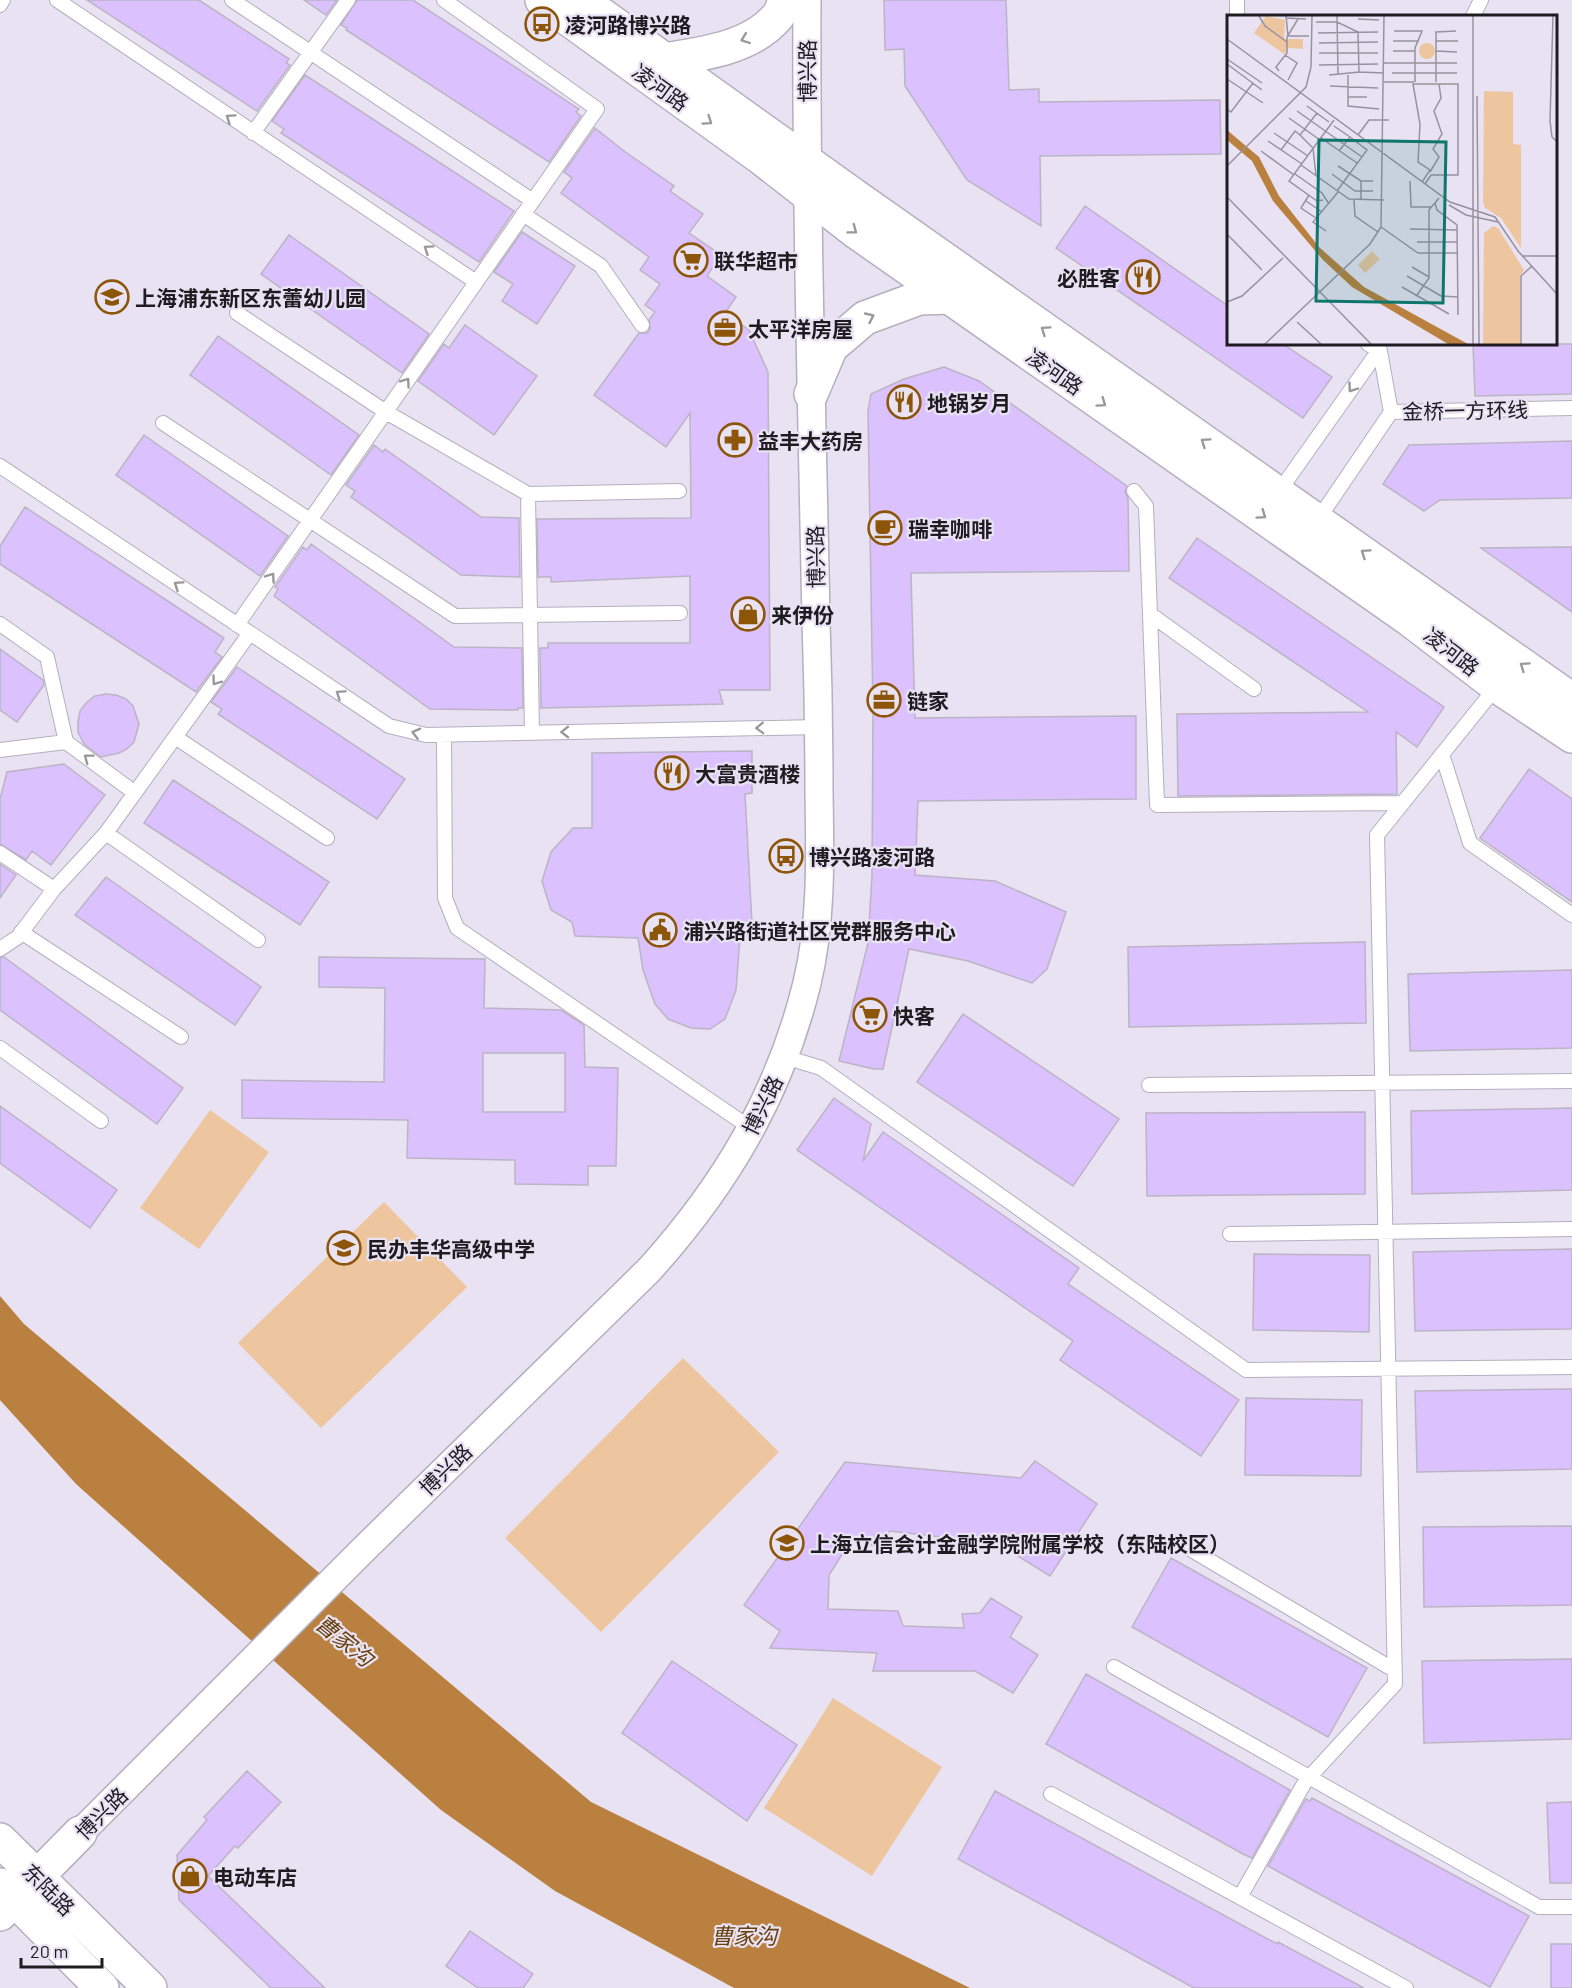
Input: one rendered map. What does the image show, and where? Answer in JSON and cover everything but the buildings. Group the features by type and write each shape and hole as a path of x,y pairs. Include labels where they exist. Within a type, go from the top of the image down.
{"street":[{"name":"凌河路","path":"542,0 760,157 855,231 1409,619 1497,686 1572,736"},
{"name":"凌河路","path":"581,0 1278,494 1572,699"},
{"path":"664,60 706,54 754,37 778,16 785,0"},
{"name":"博兴路","path":"5,1900 37,1876 363,1550 649,1270 718,1185 752,1129 785,1057 807,982 818,913 820,852 806,161 807,0"},
{"path":"811,394 831,347 865,318 919,297 951,297"},
{"name":"东陆路","path":"0,1840 150,1988"},
{"name":"东陆路","path":"5,1900 102,1988"}],"lane":[{"path":"0,5 3,0"},
{"path":"57,0 476,282"},
{"path":"232,0 533,201"},
{"path":"253,133 348,0"},
{"path":"237,625 597,109 444,0"},
{"path":"1474,15 1481,0"},
{"path":"523,214 602,266 642,324"},
{"path":"237,313 386,412 528,494 679,491"},
{"path":"1278,494 1314,443 1376,346"},
{"path":"1376,346 1391,412"},
{"name":"金桥一方环线","path":"1317,521 1391,412 1572,408"},
{"path":"163,423 455,616 680,613"},
{"path":"0,466 389,726 426,735 819,727"},
{"path":"1134,491 1146,506 1157,805 1403,803"},
{"path":"528,494 532,733"},
{"path":"1150,614 1254,689"},
{"path":"0,624 47,657 66,742 135,793"},
{"path":"0,949 21,932 54,889 106,833 250,633"},
{"path":"1240,1897 1305,1782 1395,1684 1377,835 1497,686"},
{"path":"444,735 445,898 457,928 752,1129"},
{"path":"175,737 327,838"},
{"path":"0,750 66,742"},
{"path":"1442,754 1470,843 1572,915"},
{"path":"106,833 258,940"},
{"path":"0,853 54,889"},
{"path":"21,932 181,1037"},
{"path":"0,1048 101,1121"},
{"path":"785,1057 820,1068 1246,1370 1572,1367"},
{"path":"1149,1085 1572,1081"},
{"path":"1230,1234 1572,1229"},
{"path":"1180,1544 1394,1670"},
{"path":"1114,1667 1539,1907 1572,1907"},
{"path":"1051,1794 1406,1988"}],"shaded area":[{"path":"210,1110 269,1152 199,1249 140,1208"},
{"path":"384,1202 467,1287 321,1428 238,1343"},
{"path":"683,1358 779,1452 601,1632 505,1538"},
{"path":"833,1698 942,1767 872,1876 764,1808"}],"water":[{"name":"曹家沟","path":"0,1296 24,1324 591,1802 970,1988 734,1988 555,1891 441,1810 76,1484 0,1400"}],"place":[{"name":"凌河路博兴路","path":"542,24"},
{"name":"联华超市","path":"691,260"},
{"name":"必胜客","path":"1143,277"},
{"name":"上海浦东新区东蕾幼儿园","path":"112,297"},
{"name":"太平洋房屋","path":"725,328"},
{"name":"地锅岁月","path":"904,402"},
{"name":"益丰大药房","path":"735,440"},
{"name":"瑞幸咖啡","path":"885,528"},
{"name":"来伊份","path":"748,614"},
{"name":"链家","path":"884,700"},
{"name":"大富贵酒楼","path":"672,773"},
{"name":"博兴路凌河路","path":"786,856"},
{"name":"浦兴路街道社区党群服务中心","path":"660,930"},
{"name":"快客","path":"870,1015"},
{"name":"民办丰华高级中学","path":"344,1248"},
{"name":"上海立信会计金融学院附属学校（东陆校区）","path":"787,1543"},
{"name":"电动车店","path":"190,1876"}]}
